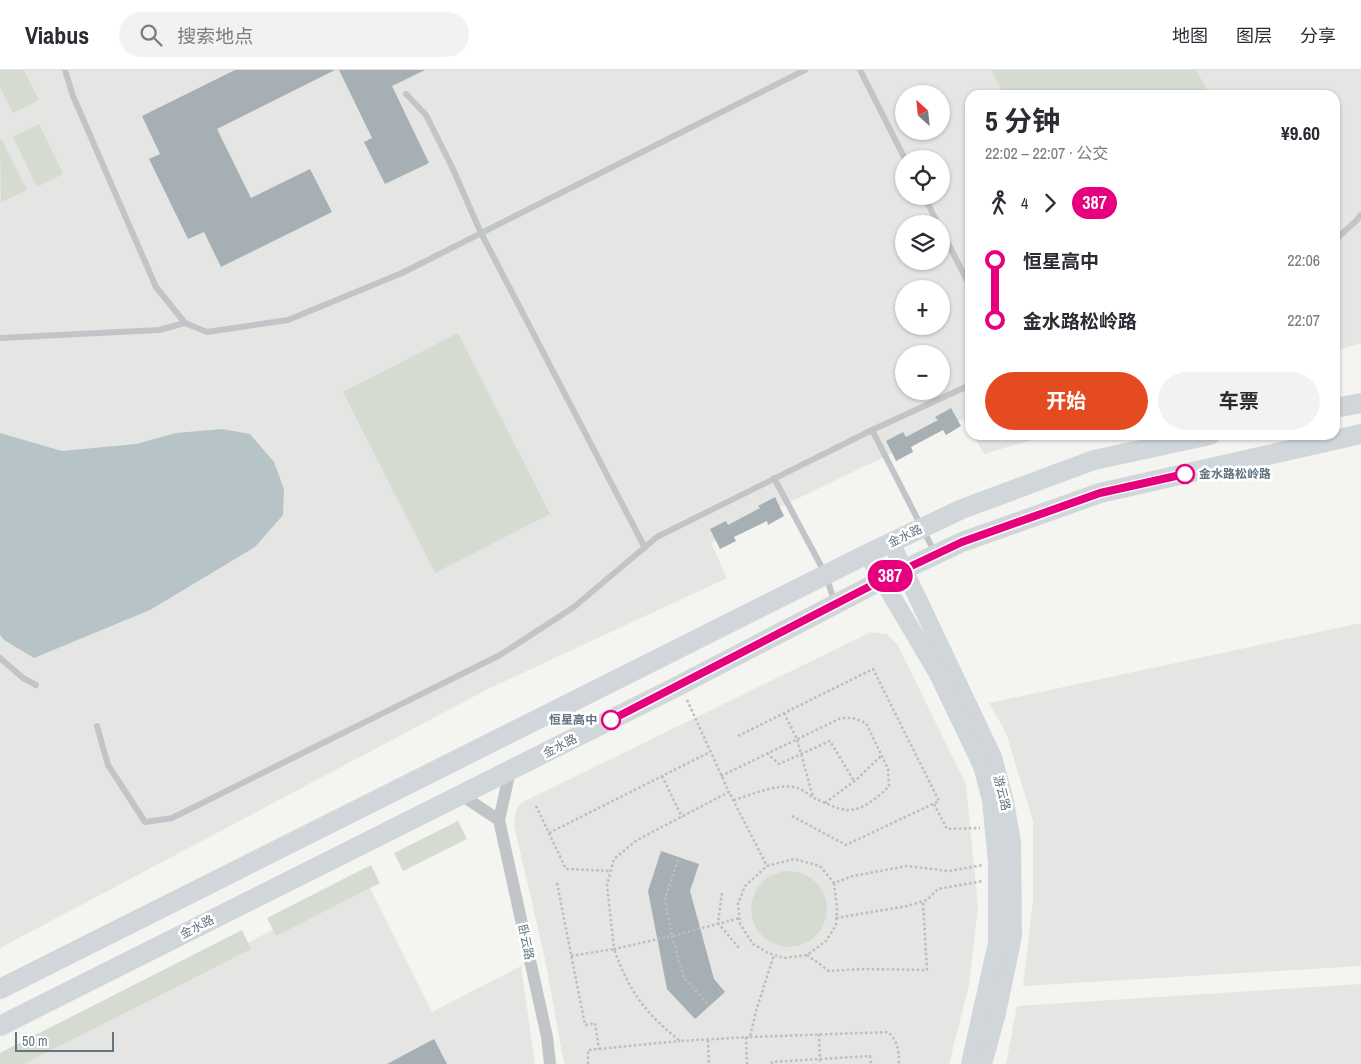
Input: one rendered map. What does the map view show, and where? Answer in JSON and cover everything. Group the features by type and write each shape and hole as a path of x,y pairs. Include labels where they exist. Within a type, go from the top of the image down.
{"main road":[{"path":"1340,407 1361,403"},
{"name":"金水路","path":"1340,439 1361,434"},
{"name":"金水路","path":"0,989 891,542 962,509 1094,460 1187,440"},
{"name":"金水路","path":"0,1026 680,686 882,580 962,542 1100,493 1334,440"},
{"name":"游云路","path":"891,542 993,757 1005,802 1012,842 1013,936 998,1012 983,1064"},
{"name":"游云路","path":"867,554 938,674 982,766 991,800 997,871 997,943 970,1064"}],"street":[{"name":"卧云路","path":"510,771 499,820 547,1037 550,1064"},
{"path":"461,795 499,820"}],"lane":[{"path":"65,70 73,96 156,287 185,323 207,332 288,320 402,273 805,70"},
{"path":"860,70 900,150"},
{"path":"406,94 426,115 452,167 481,233 645,548"},
{"path":"1340,235 1361,215"},
{"path":"950,247 965,276"},
{"path":"0,338 159,330 185,323"},
{"path":"97,726 108,765 145,822 172,818 500,655 574,607 657,538 872,430 965,387"},
{"path":"872,430 935,554"},
{"path":"774,478 826,575 836,604"},
{"path":"0,658 23,678 36,685"}],"path":[{"path":"738,736 873,669 939,801 846,845 792,816"},
{"path":"680,686 721,776 767,866"},
{"path":"784,713 797,739 813,797"},
{"path":"721,776 841,718 853,718 866,724 888,769 889,786 880,796 860,807 847,810 825,803 798,788 782,787 764,790 734,800"},
{"path":"767,753 779,764 830,742 854,781"},
{"path":"549,833 710,752"},
{"path":"825,803 882,756"},
{"path":"662,776 682,817"},
{"path":"680,1041 659,1024 632,991 614,949 607,886 614,858 638,840 729,792"},
{"path":"934,804 948,829 994,827"},
{"path":"536,806 566,869 611,871"},
{"path":"794,859 820,866 834,883 836,926 826,941 807,955 784,958 768,953 753,944 740,924 738,904 745,886 767,866 794,859"},
{"path":"678,860 665,899 672,936 684,978 707,1003"},
{"path":"834,883 853,876 907,866 949,870 997,871"},
{"path":"836,918 923,902 938,889 997,871"},
{"path":"557,884 585,1025 595,1023 599,1050"},
{"path":"722,893 718,923 739,948"},
{"path":"807,955 829,971 864,969 927,970 923,902"},
{"path":"572,956 672,936 740,918"},
{"path":"750,1037 756,1011 774,955"},
{"path":"588,1064 588,1050 746,1037 888,1032 895,1038 899,1050 899,1064"},
{"path":"818,1034 820,1064"},
{"path":"746,1037 747,1064"},
{"path":"708,1040 709,1064"},
{"path":"772,1064 772,1062 870,1056 871,1064"}],"shaded area":[{"path":"0,70 1361,70 1361,343 1340,349 1340,90 965,90 965,422 963,419 780,507 711,543 727,578 488,689 0,948"},
{"path":"0,70 24,70 39,100 13,113 0,87"},
{"path":"991,70 1196,70 1207,90 1001,90"},
{"path":"39,124 63,174 37,187 13,137"},
{"path":"2,140 27,190 1,202 0,141"},
{"path":"458,333 550,514 435,573 343,392"},
{"path":"222,429 250,434 274,462 284,489 283,515 255,547 150,610 34,658 4,640 0,635 0,433 62,451 136,444 176,433"},
{"path":"976,440 1031,440 984,454"},
{"path":"1361,623 1361,966 1023,986 1033,899 1033,821 1006,733 989,703"},
{"path":"871,632 887,634 897,644 966,784 978,907 969,985 949,1064 564,1064 545,959 514,825 516,810 521,803"},
{"path":"458,821 467,839 403,871 394,853"},
{"path":"371,865 380,883 276,936 267,918"},
{"path":"782,871 796,871 810,877 821,888 827,902 824,924 816,936 796,947 782,947 768,941 757,930 751,916 751,902 757,888 768,877"},
{"path":"367,882 432,1012 521,966 535,1064 10,1064"},
{"path":"242,930 251,949 24,1064 0,1064 0,1053"},
{"path":"1361,984 1361,1064 1006,1064 1017,1006"}],"building":[{"path":"235,70 335,70 217,129 251,198 310,169 332,212 221,267 204,232 188,239 149,159 160,154 142,116"},
{"path":"339,70 425,70 392,86 429,163 385,184 364,142 372,138"},
{"path":"951,408 961,426 946,435 943,430 911,447 913,452 896,461 886,441 903,432 906,437 938,420 935,417"},
{"path":"775,497 784,516 768,525 767,521 734,537 736,541 720,549 710,529 726,521 728,525 760,508 758,506"},
{"path":"661,851 699,864 690,891 714,979 725,992 695,1019 667,989 648,891"},
{"path":"434,1039 447,1064 387,1064"}],"bus line":[{"name":"387","path":"611,720 882,580 962,542 1100,493 1185,474"}],"place":[{"name":"金水路松岭路","path":"1185,474"},
{"name":"恒星高中","path":"611,720"}]}
